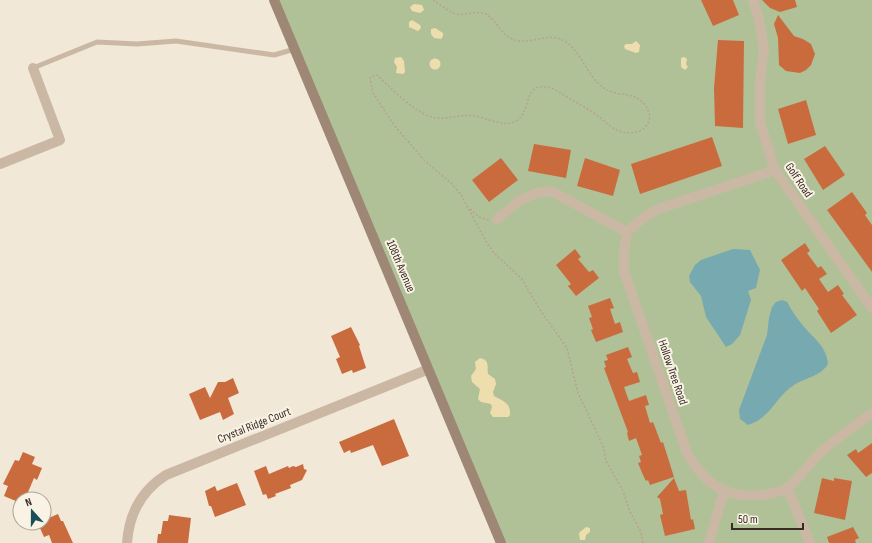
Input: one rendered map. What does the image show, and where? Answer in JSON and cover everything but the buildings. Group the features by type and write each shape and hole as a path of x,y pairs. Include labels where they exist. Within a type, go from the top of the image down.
{"street":[{"name":"108th Avenue","path":"274,0 501,543"},
{"name":"Golf Road","path":"753,0 759,19 764,49 760,81 760,122 775,170 872,308"},
{"path":"0,164 60,140 32,68"},
{"path":"497,219 519,201 536,193 551,191 627,232 642,218 658,209 775,170"},
{"name":"Hollow Tree Road","path":"627,232 624,252 624,271 688,453 696,469 710,482 724,491 746,496 769,494 787,487 821,452 872,414"},
{"name":"Crystal Ridge Court","path":"127,543 128,528 137,504 151,486 166,475 429,369"},
{"path":"787,487 810,543"},
{"path":"709,543 724,491"}],"lane":[{"path":"32,68 96,42 137,44 176,41 274,55 295,49"}],"path":[{"path":"469,208 479,217 487,221 497,219"}],"green space":[{"path":"274,0 872,0 872,543 502,543"}],"sand":[{"path":"414,4 422,5 424,10 420,13 412,11 410,7"},
{"path":"412,20 420,25 421,28 418,31 409,27 409,22"},
{"path":"435,28 443,33 441,39 434,38 431,34 431,29"},
{"path":"636,41 640,45 639,52 636,53 625,49 624,46 626,44 632,44"},
{"path":"401,57 404,61 405,72 403,74 396,73 397,67 394,62 395,58"},
{"path":"684,57 687,59 686,64 688,67 685,70 681,67 681,58"},
{"path":"433,59 437,59 439,60 439,68 433,69 430,66 430,62"},
{"path":"480,358 487,362 488,374 495,379 496,384 493,392 494,396 508,405 510,415 508,417 493,417 490,413 492,407 491,404 481,402 478,399 480,389 472,382 471,376 476,369 475,362"},
{"path":"586,527 590,528 590,532 586,535 585,540 580,540 579,533"}],"water":[{"path":"733,249 750,250 760,270 756,288 748,291 751,300 740,335 732,344 726,347 706,317 701,296 690,282 689,276 695,265 701,260"},
{"path":"782,300 787,302 799,321 821,346 827,357 828,364 821,372 794,385 782,395 768,412 756,422 748,425 740,419 739,410 767,335 772,307 776,302"}]}
